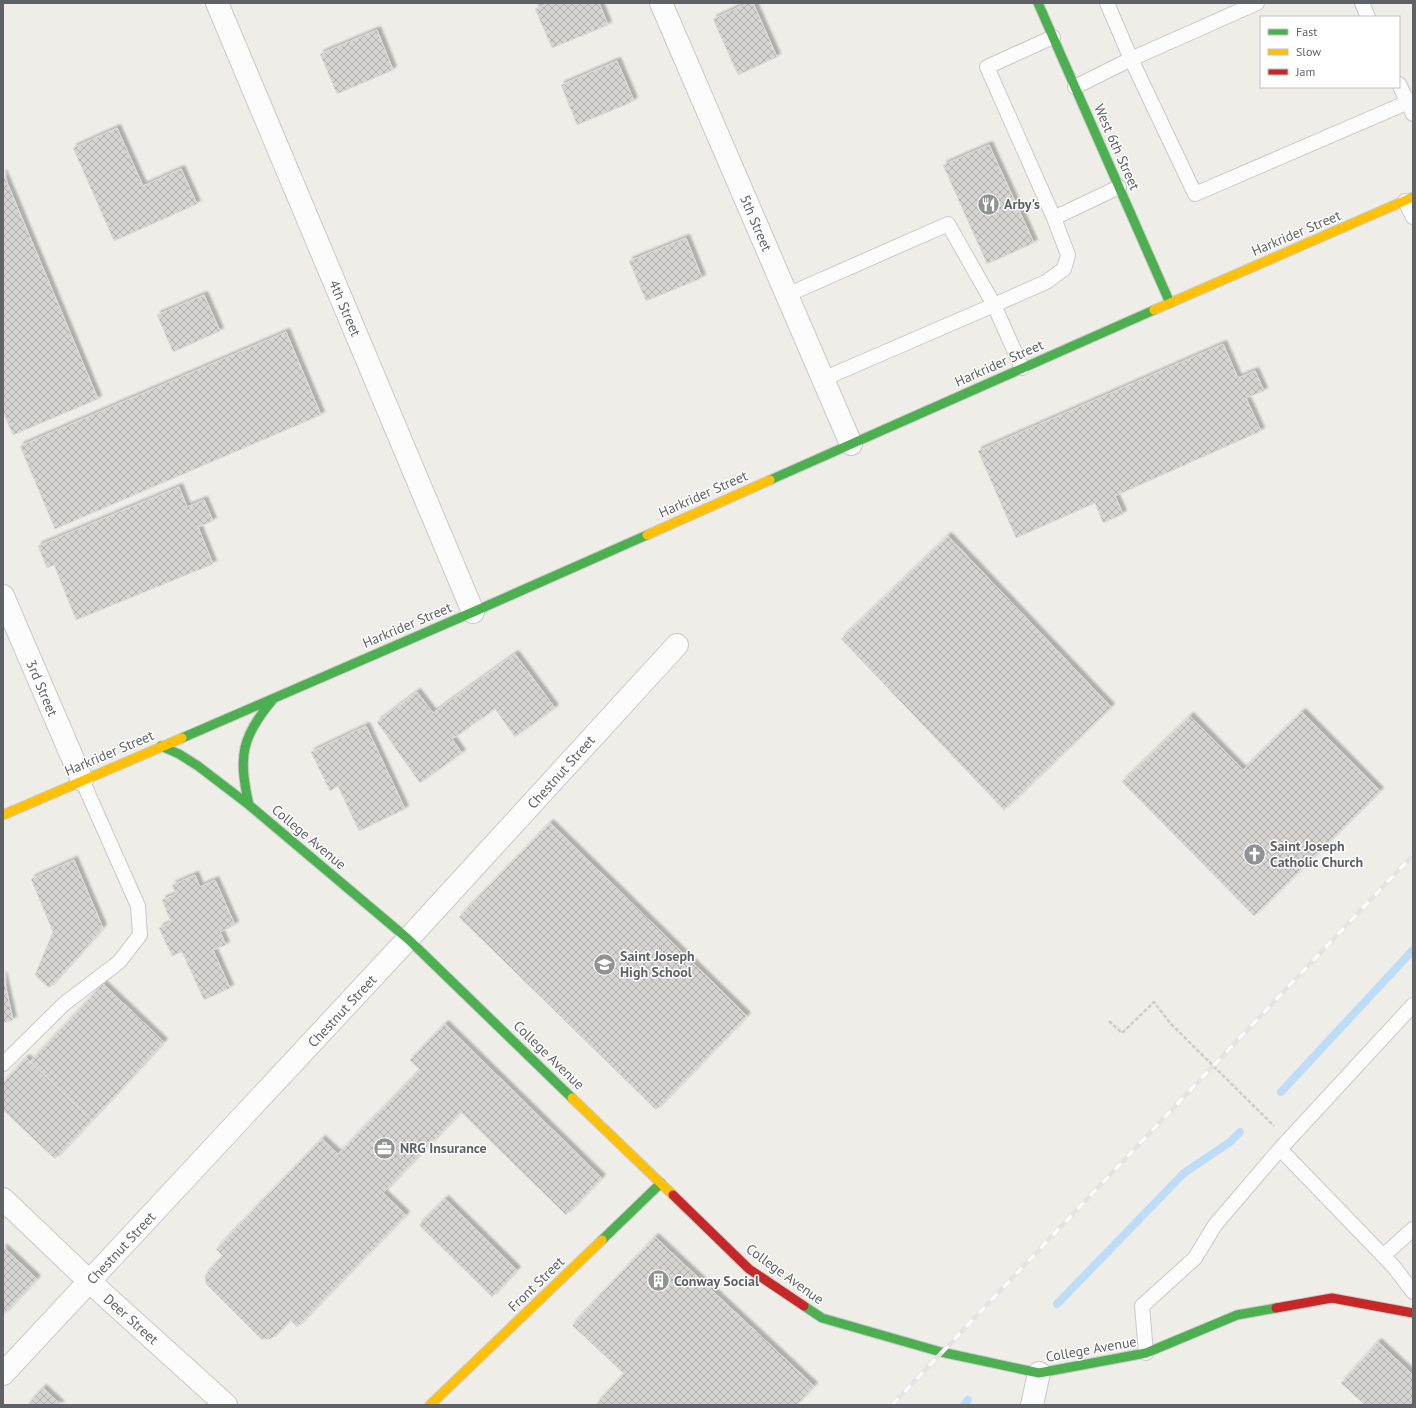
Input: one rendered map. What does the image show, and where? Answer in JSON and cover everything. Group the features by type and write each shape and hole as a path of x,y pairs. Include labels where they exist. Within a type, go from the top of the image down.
{"street":[{"name":"4th Street","path":"217,3 473,612"},
{"name":"5th Street","path":"661,3 851,444"},
{"name":"West 6th Street","path":"1038,3 1170,303"},
{"name":"Harkrider Street","path":"3,815 473,612 1022,368 1409,199"},
{"name":"3rd Street","path":"3,596 82,780"},
{"name":"Chestnut Street","path":"3,1374 408,939 677,645"},
{"path":"249,805 243,780 242,767 244,747 255,722 274,698"},
{"name":"College Avenue","path":"160,746 179,754 198,766 249,805 408,939 749,1268 822,1318 941,1352 1039,1373 1146,1353 1237,1315 1332,1298 1413,1312"},
{"name":"Front Street","path":"430,1405 661,1183"},
{"name":"Deer Street","path":"3,1199 90,1282 226,1405"},
{"path":"1032,1405 1039,1373"}],"lane":[{"path":"1108,3 1132,60 1194,194 1411,105 1400,86"},
{"path":"1075,87 1257,3"},
{"path":"1362,3 1368,16"},
{"path":"823,379 1046,282 1064,269 1068,255 1054,218 987,67 1052,36"},
{"path":"1054,218 1119,187"},
{"path":"1409,199 1413,217"},
{"path":"787,295 948,224 994,305 1022,368"},
{"path":"3,1064 64,1004 119,962 140,935 138,906 82,780"},
{"path":"1146,1353 1142,1306 1194,1258 1215,1225 1284,1144 1413,1005"},
{"path":"1284,1144 1394,1268 1413,1292"},
{"path":"1383,1256 1413,1229"}],"path":[{"path":"1109,1021 1122,1033 1154,1002 1170,1023 1284,1144"}],"building":[{"path":"549,3 599,3 608,25 552,48 535,9"},
{"path":"748,3 753,3 777,57 738,75 713,19"},
{"path":"377,30 393,70 337,94 320,54"},
{"path":"617,61 634,101 577,125 561,85"},
{"path":"117,128 143,186 181,169 197,204 114,241 73,148"},
{"name":"Arby's","path":"989,145 1034,243 987,264 943,165"},
{"path":"3,173 98,399 13,435 3,412"},
{"path":"686,238 702,278 646,301 629,261"},
{"path":"204,295 220,331 173,352 157,315"},
{"path":"286,332 321,415 55,529 20,446"},
{"path":"1223,344 1238,378 1255,371 1264,391 1246,398 1261,431 1115,496 1123,514 1103,523 1095,503 1016,538 978,451"},
{"path":"179,487 187,507 204,500 213,521 198,527 213,564 76,620 54,565 47,568 38,546"},
{"path":"948,536 1111,707 1004,810 841,639"},
{"path":"515,654 555,708 515,737 495,709 452,739 462,753 420,783 377,722 417,692 433,713"},
{"name":"Saint Joseph Catholic Church","path":"1302,712 1380,791 1254,916 1122,782 1190,716 1243,770"},
{"path":"366,726 405,809 359,831 338,786 330,791 311,752"},
{"path":"550,823 747,1016 656,1110 459,917"},
{"path":"74,860 103,928 49,988 35,975 53,932 31,879"},
{"path":"195,875 200,887 215,880 235,925 220,932 226,945 213,950 230,988 204,1000 182,952 172,956 159,928 171,922 162,900 176,894 172,885"},
{"path":"3,975 13,1020 3,1023"},
{"path":"103,984 164,1042 92,1120 30,1062"},
{"path":"445,1024 602,1178 566,1215 461,1112 383,1193 406,1215 297,1327 290,1320 271,1339 261,1339 206,1284 205,1275 223,1256 216,1249 322,1139 338,1154 420,1070 410,1060"},
{"path":"26,1058 92,1120 55,1159 3,1110 3,1083"},
{"path":"445,1199 517,1270 492,1297 419,1225"},
{"name":"Conway Social","path":"655,1237 814,1386 796,1405 598,1405 597,1403 624,1374 572,1325"},
{"path":"3,1247 37,1279 3,1315"},
{"path":"1378,1342 1413,1375 1413,1405 1365,1405 1341,1383"},
{"path":"43,1388 61,1405 27,1405"}],"waterway":[{"path":"1281,1092 1413,950"},
{"path":"1057,1304 1184,1173 1230,1142 1240,1132"},
{"path":"964,1405 968,1400"}],"railway":[{"path":"892,1405 1413,855"}],"traffic: fast":[{"path":"1038,3 1170,303"},
{"path":"770,480 1154,310"},
{"path":"182,738 647,535"},
{"path":"249,805 243,760 245,748 255,724 274,698"},
{"path":"161,746 179,754 198,766 249,805 408,939 572,1098"},
{"path":"602,1240 661,1183"},
{"path":"804,1306 822,1318 941,1352 1039,1373 1146,1353 1237,1315 1276,1308"}],"traffic: slow":[{"path":"1154,310 1413,197"},
{"path":"647,535 770,480"},
{"path":"3,815 182,738"},
{"path":"572,1098 673,1195"},
{"path":"430,1405 602,1240"}],"traffic: jam":[{"path":"673,1195 749,1269 804,1306"},
{"path":"1276,1308 1332,1298 1413,1313"}],"place":[{"name":"Arby's","path":"988,204"},
{"name":"Saint Joseph Catholic Church","path":"1255,854"},
{"name":"Saint Joseph High School","path":"604,964"},
{"name":"NRG Insurance","path":"384,1148"},
{"name":"Conway Social","path":"658,1281"}]}
